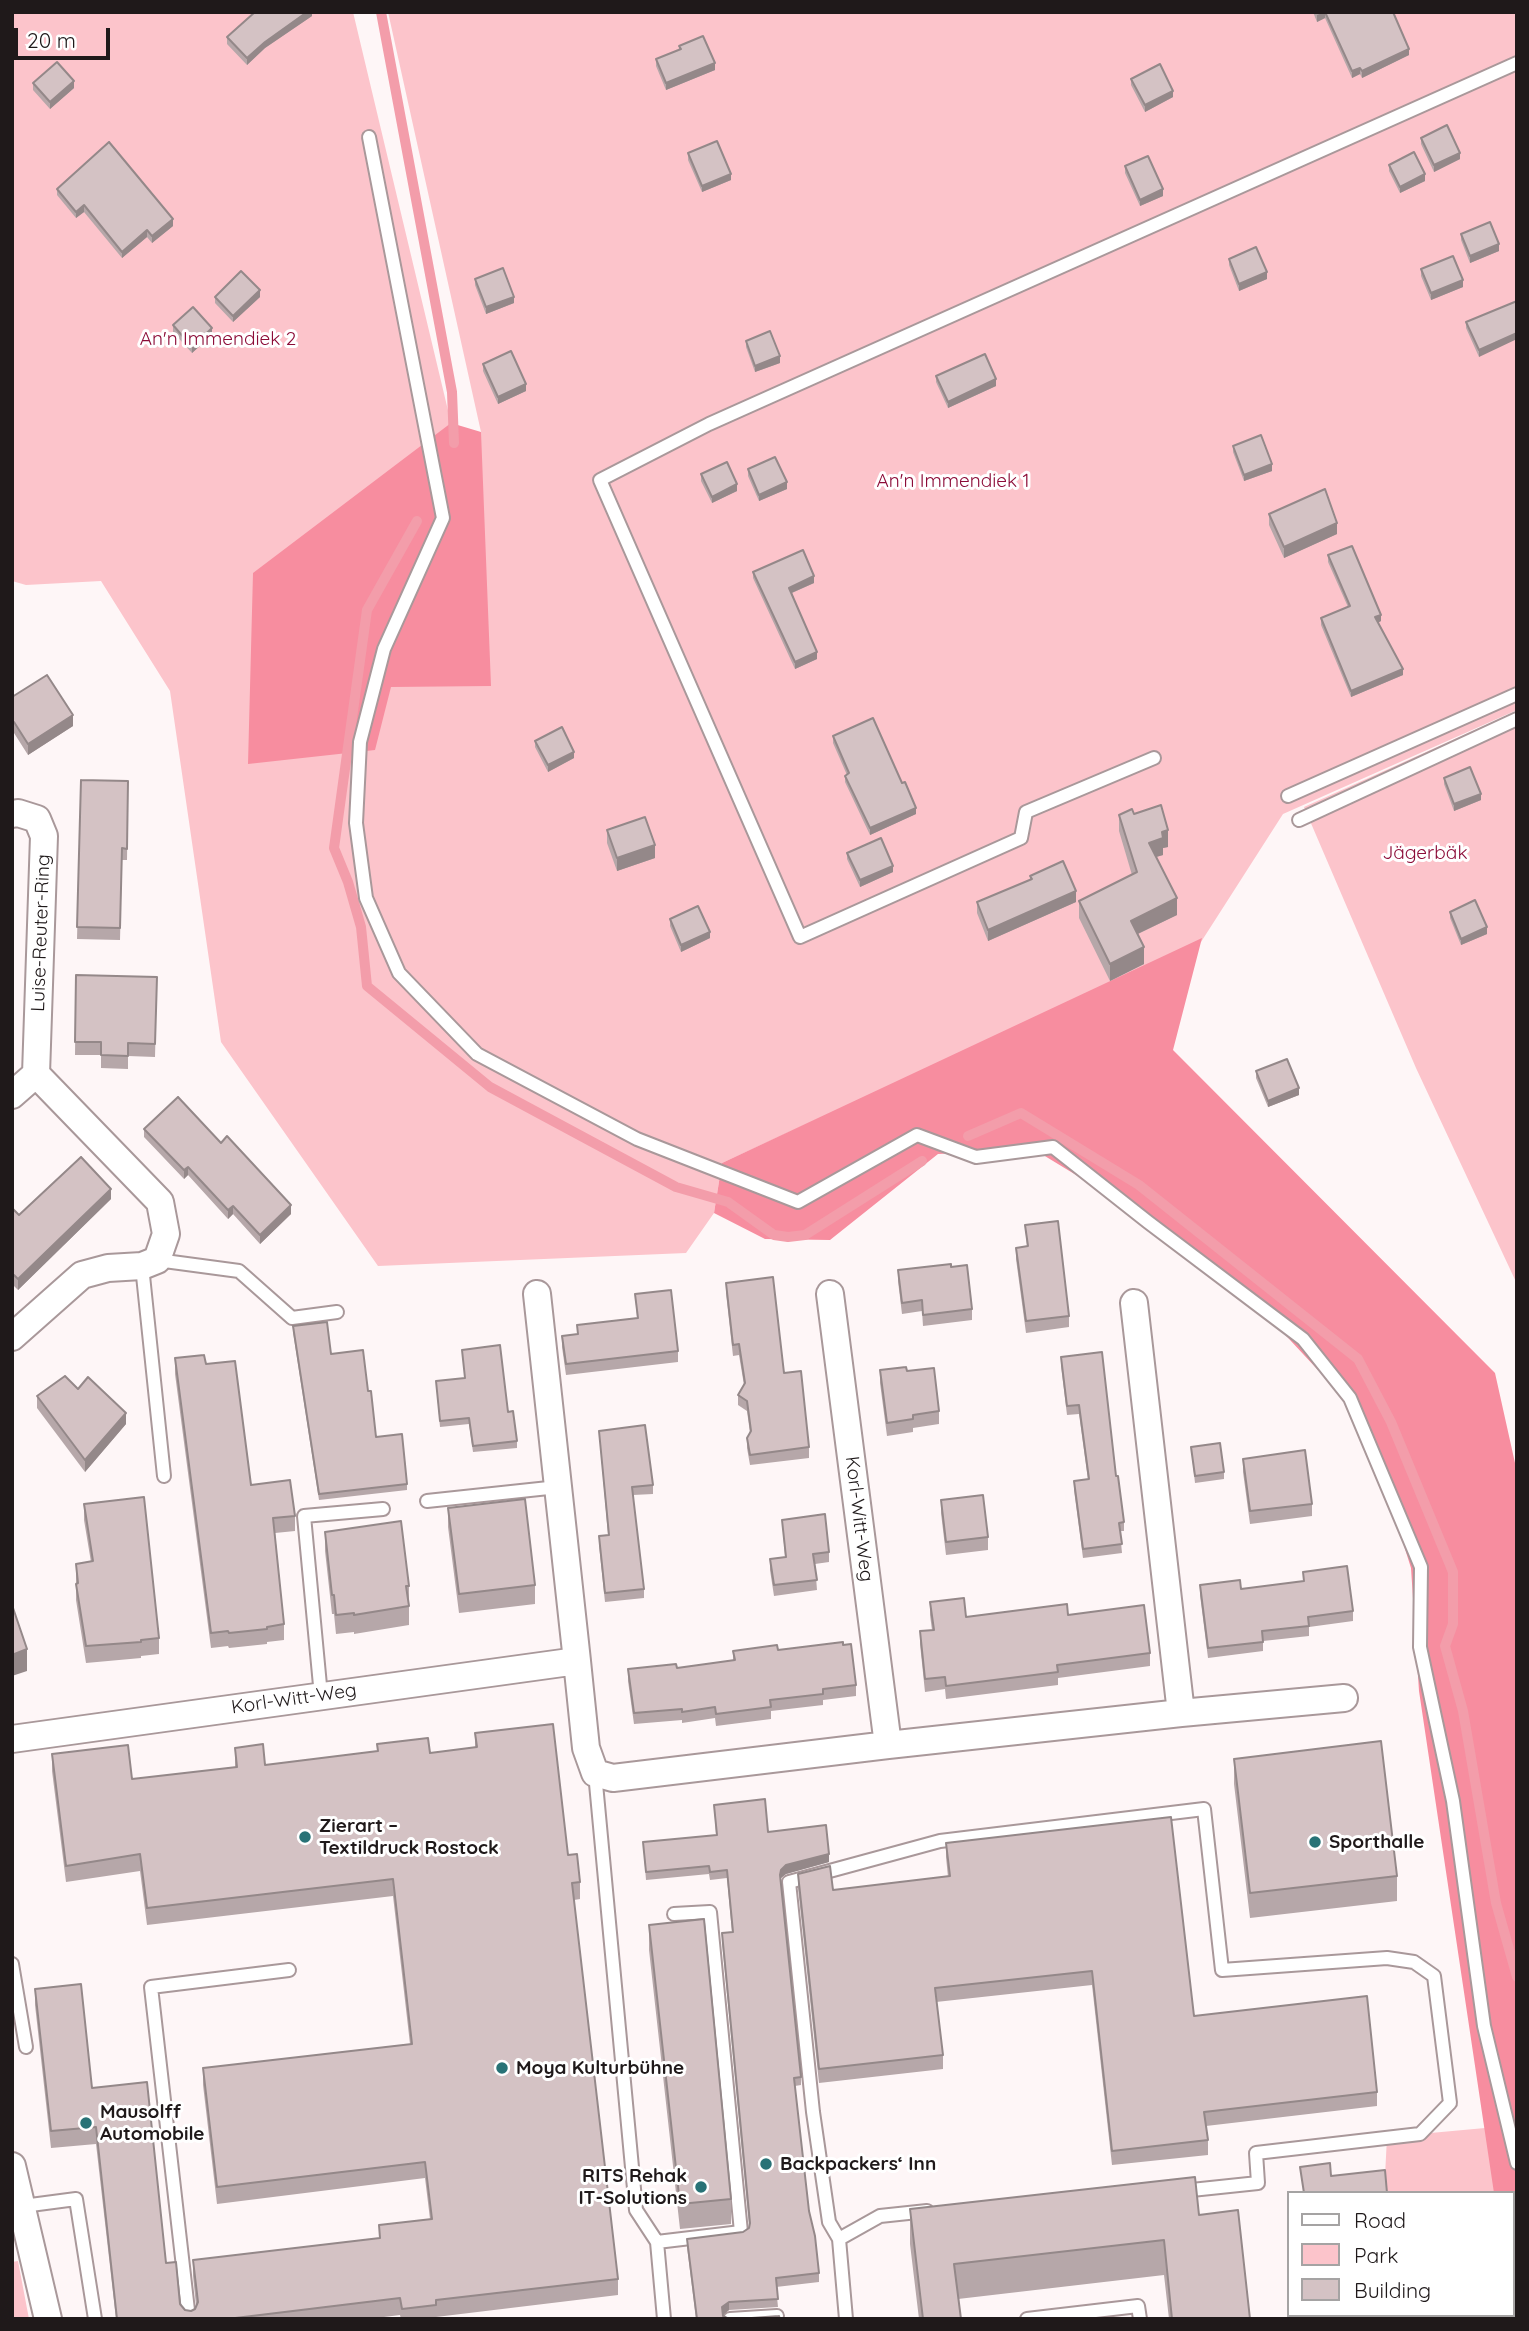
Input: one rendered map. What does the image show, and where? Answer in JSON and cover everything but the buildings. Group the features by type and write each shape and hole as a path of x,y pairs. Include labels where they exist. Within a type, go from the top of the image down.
{"street":[{"name":"Luise-Reuter-Ring","path":"12,814 18,813 37,819 44,836 36,1074"},
{"path":"12,1096 36,1074 160,1202 166,1234 150,1263 108,1268 82,1275 12,1337"},
{"path":"537,1294 586,1748 595,1773 613,1778 888,1745 1343,1698"},
{"name":"Korl-Witt-Weg","path":"830,1294 888,1745"},
{"path":"1134,1303 1181,1713"},
{"name":"Korl-Witt-Weg","path":"12,1739 577,1661"},
{"path":"12,2166 48,2319"}],"lane":[{"path":"1154,758 1026,812 1021,838 800,937 600,480 709,424 931,323 1273,174 1517,63"},
{"path":"369,137 443,518 384,649 360,743 356,823 366,898 399,972 477,1054 637,1139 798,1202 917,1135 976,1157 1053,1147 1303,1339 1350,1398 1421,1567 1420,1647 1453,1801 1483,2026 1517,2163"},
{"path":"1288,796 1517,694"},
{"path":"1299,820 1517,719"},
{"path":"164,1476 150,1263 239,1271 292,1318 337,1312"},
{"path":"427,1501 558,1488"},
{"path":"321,1696 304,1516 383,1509"},
{"path":"595,1773 636,2210 657,2242 664,2319"},
{"path":"845,2319 839,2239 829,2222 815,2126 789,1882 940,1841 1204,1809 1222,1970 1387,1958 1414,1962 1434,1976 1450,2103 1420,2134 1256,2153 1258,2183 1174,2191"},
{"path":"657,2242 741,2232 710,1912 674,1914"},
{"path":"13,1968 26,2048"},
{"path":"189,2319 151,1987 289,1970"},
{"path":"23,2206 76,2199 95,2319"},
{"path":"839,2239 880,2216 946,2210"},
{"path":"1027,2319 1139,2306 1140,2319"},
{"path":"730,2319 778,2316"}],"green space":[{"name":"An'n Immendiek 1","path":"12,12 353,12 451,423 443,517 481,432 388,12 1517,12 1517,710 1283,814 1201,942 722,1163 714,1213 686,1253 378,1266 221,1042 170,691 101,581 26,585 12,581"},
{"name":"Jägerbäk","path":"1517,711 1517,1284 1416,1068 1304,807"},
{"path":"1485,2128 1517,2136 1517,2319 1470,2319 1515,2317 1515,2191 1386,2191 1387,2137"},
{"path":"18,2261 29,2319 12,2319 12,2262"}],"shaded area":[{"path":"451,423 481,432 491,686 391,687 375,750 248,764 253,573"},
{"path":"1202,938 1173,1050 1495,1373 1517,1472 1517,2319 1513,2319 1515,2191 1494,2191 1419,1691 1411,1568 1389,1498 1343,1397 1277,1326 1117,1200 1035,1150 938,1154 830,1240 765,1239 714,1213 722,1163"}],"waterway":[{"path":"381,12 452,392 454,443"},
{"path":"417,521 367,610 334,848 348,882 361,927 367,986 490,1087 676,1187 728,1202 774,1235 805,1235 922,1161"},
{"path":"968,1136 1021,1113 1139,1185 1358,1359 1391,1422 1453,1572 1453,1624 1445,1646 1463,1711 1496,1903 1517,1977"}],"place":[{"name":"Zierart – Textildruck Rostock","path":"305,1837"},
{"name":"Sporthalle","path":"1315,1842"},
{"name":"Moya Kulturbühne","path":"502,2068"},
{"name":"Mausolff Automobile","path":"86,2123"},
{"name":"Backpackers‘ Inn","path":"766,2164"},
{"name":"RITS Rehak IT-Solutions","path":"701,2187"}],"park label":[{"name":"An'n Immendiek 2","path":"218,339"}]}
